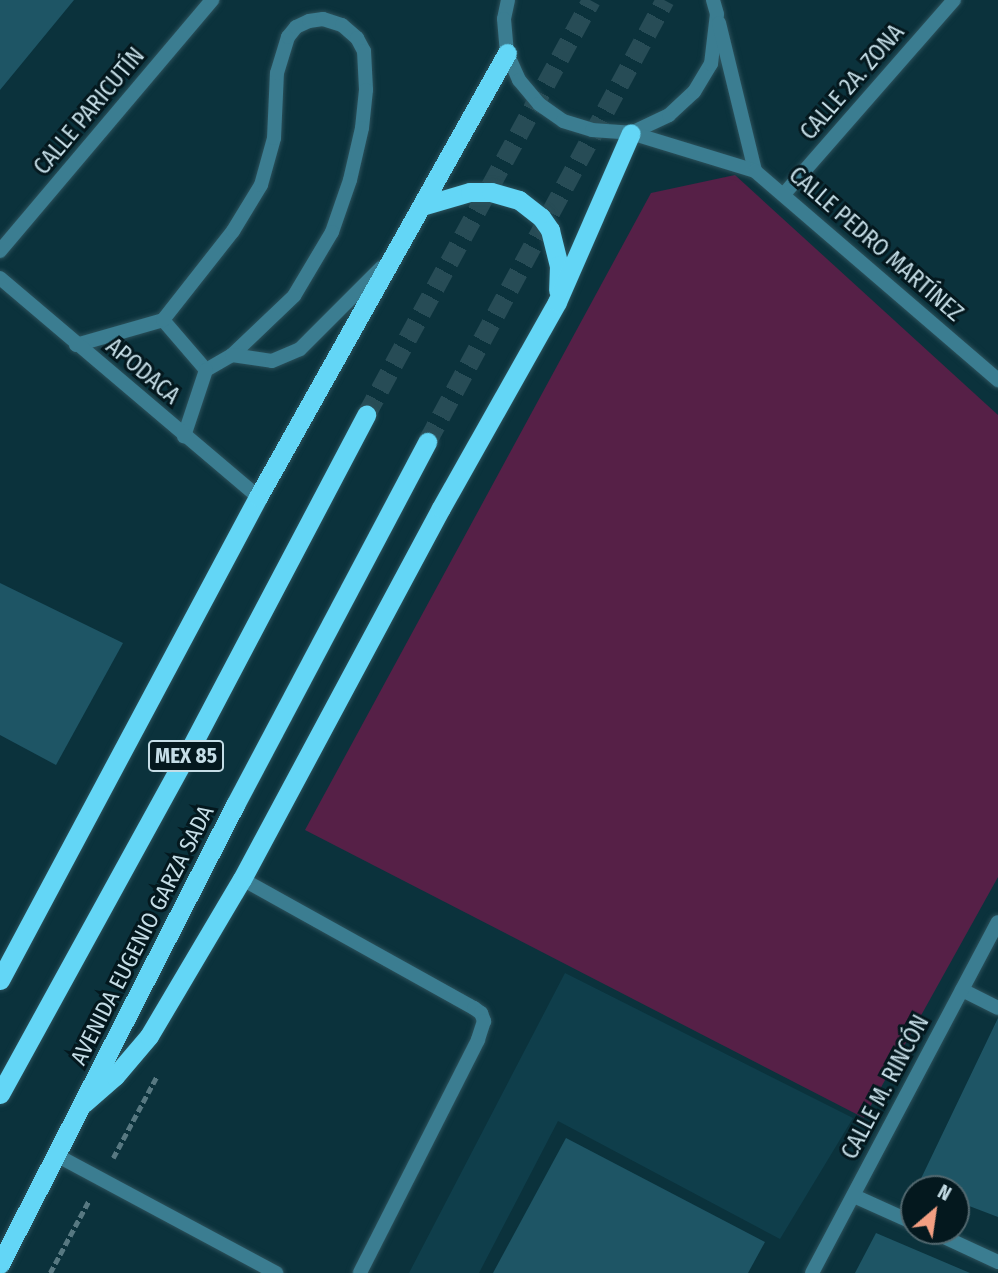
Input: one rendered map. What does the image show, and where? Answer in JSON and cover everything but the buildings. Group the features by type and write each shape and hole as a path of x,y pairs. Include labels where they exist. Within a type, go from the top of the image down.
{"highway":[{"path":"0,980 258,497 508,53"},
{"path":"85,1103 115,1076 149,1036 242,879 441,508 557,302 631,134"},
{"path":"422,206 470,192 506,195 528,206 545,224 556,246 557,302"},
{"name":"AVENIDA EUGENIO GARZA SADA","path":"0,1094 190,749 366,415"},
{"name":"AVENIDA EUGENIO GARZA SADA","path":"0,1264 85,1103 234,805 427,442"}],"street":[{"name":"CALLE PARICUTÍN","path":"0,251 212,0"},
{"name":"CALLE PEDRO MARTÍNEZ","path":"508,0 503,19 508,53 519,80 539,104 563,121 592,130 631,134 755,171 998,380"},
{"name":"CALLE 2A. ZONA","path":"784,194 954,0"},
{"name":"CALLE PEDRO MARTÍNEZ","path":"715,7 755,171"},
{"path":"631,134 669,115 694,92 711,64 715,7"},
{"path":"76,345 163,320 233,231 261,185 274,138 277,73 288,37 296,27 309,21 323,19 342,25 357,38 364,51 366,90 350,180 332,232 313,269 294,296 232,355 206,370 184,436"},
{"path":"232,355 272,361 300,349 396,252"},
{"name":"APODACA","path":"0,278 258,497"},
{"path":"163,320 206,370"},
{"path":"242,879 474,1008 481,1013 484,1021 478,1040 360,1273"},
{"name":"CALLE M. RINCÓN","path":"812,1273 998,922"},
{"path":"962,990 998,1008"},
{"path":"56,1155 276,1273"},
{"path":"854,1196 900,1217"},
{"path":"961,1245 998,1262"}],"shaded area":[{"path":"735,175 998,415 998,877 864,1118 305,830 651,193"},
{"path":"565,973 853,1118 780,1239 558,1121 479,1273 409,1273"}],"tunnel":[{"path":"366,415 591,0"},
{"path":"427,442 665,0"}]}
